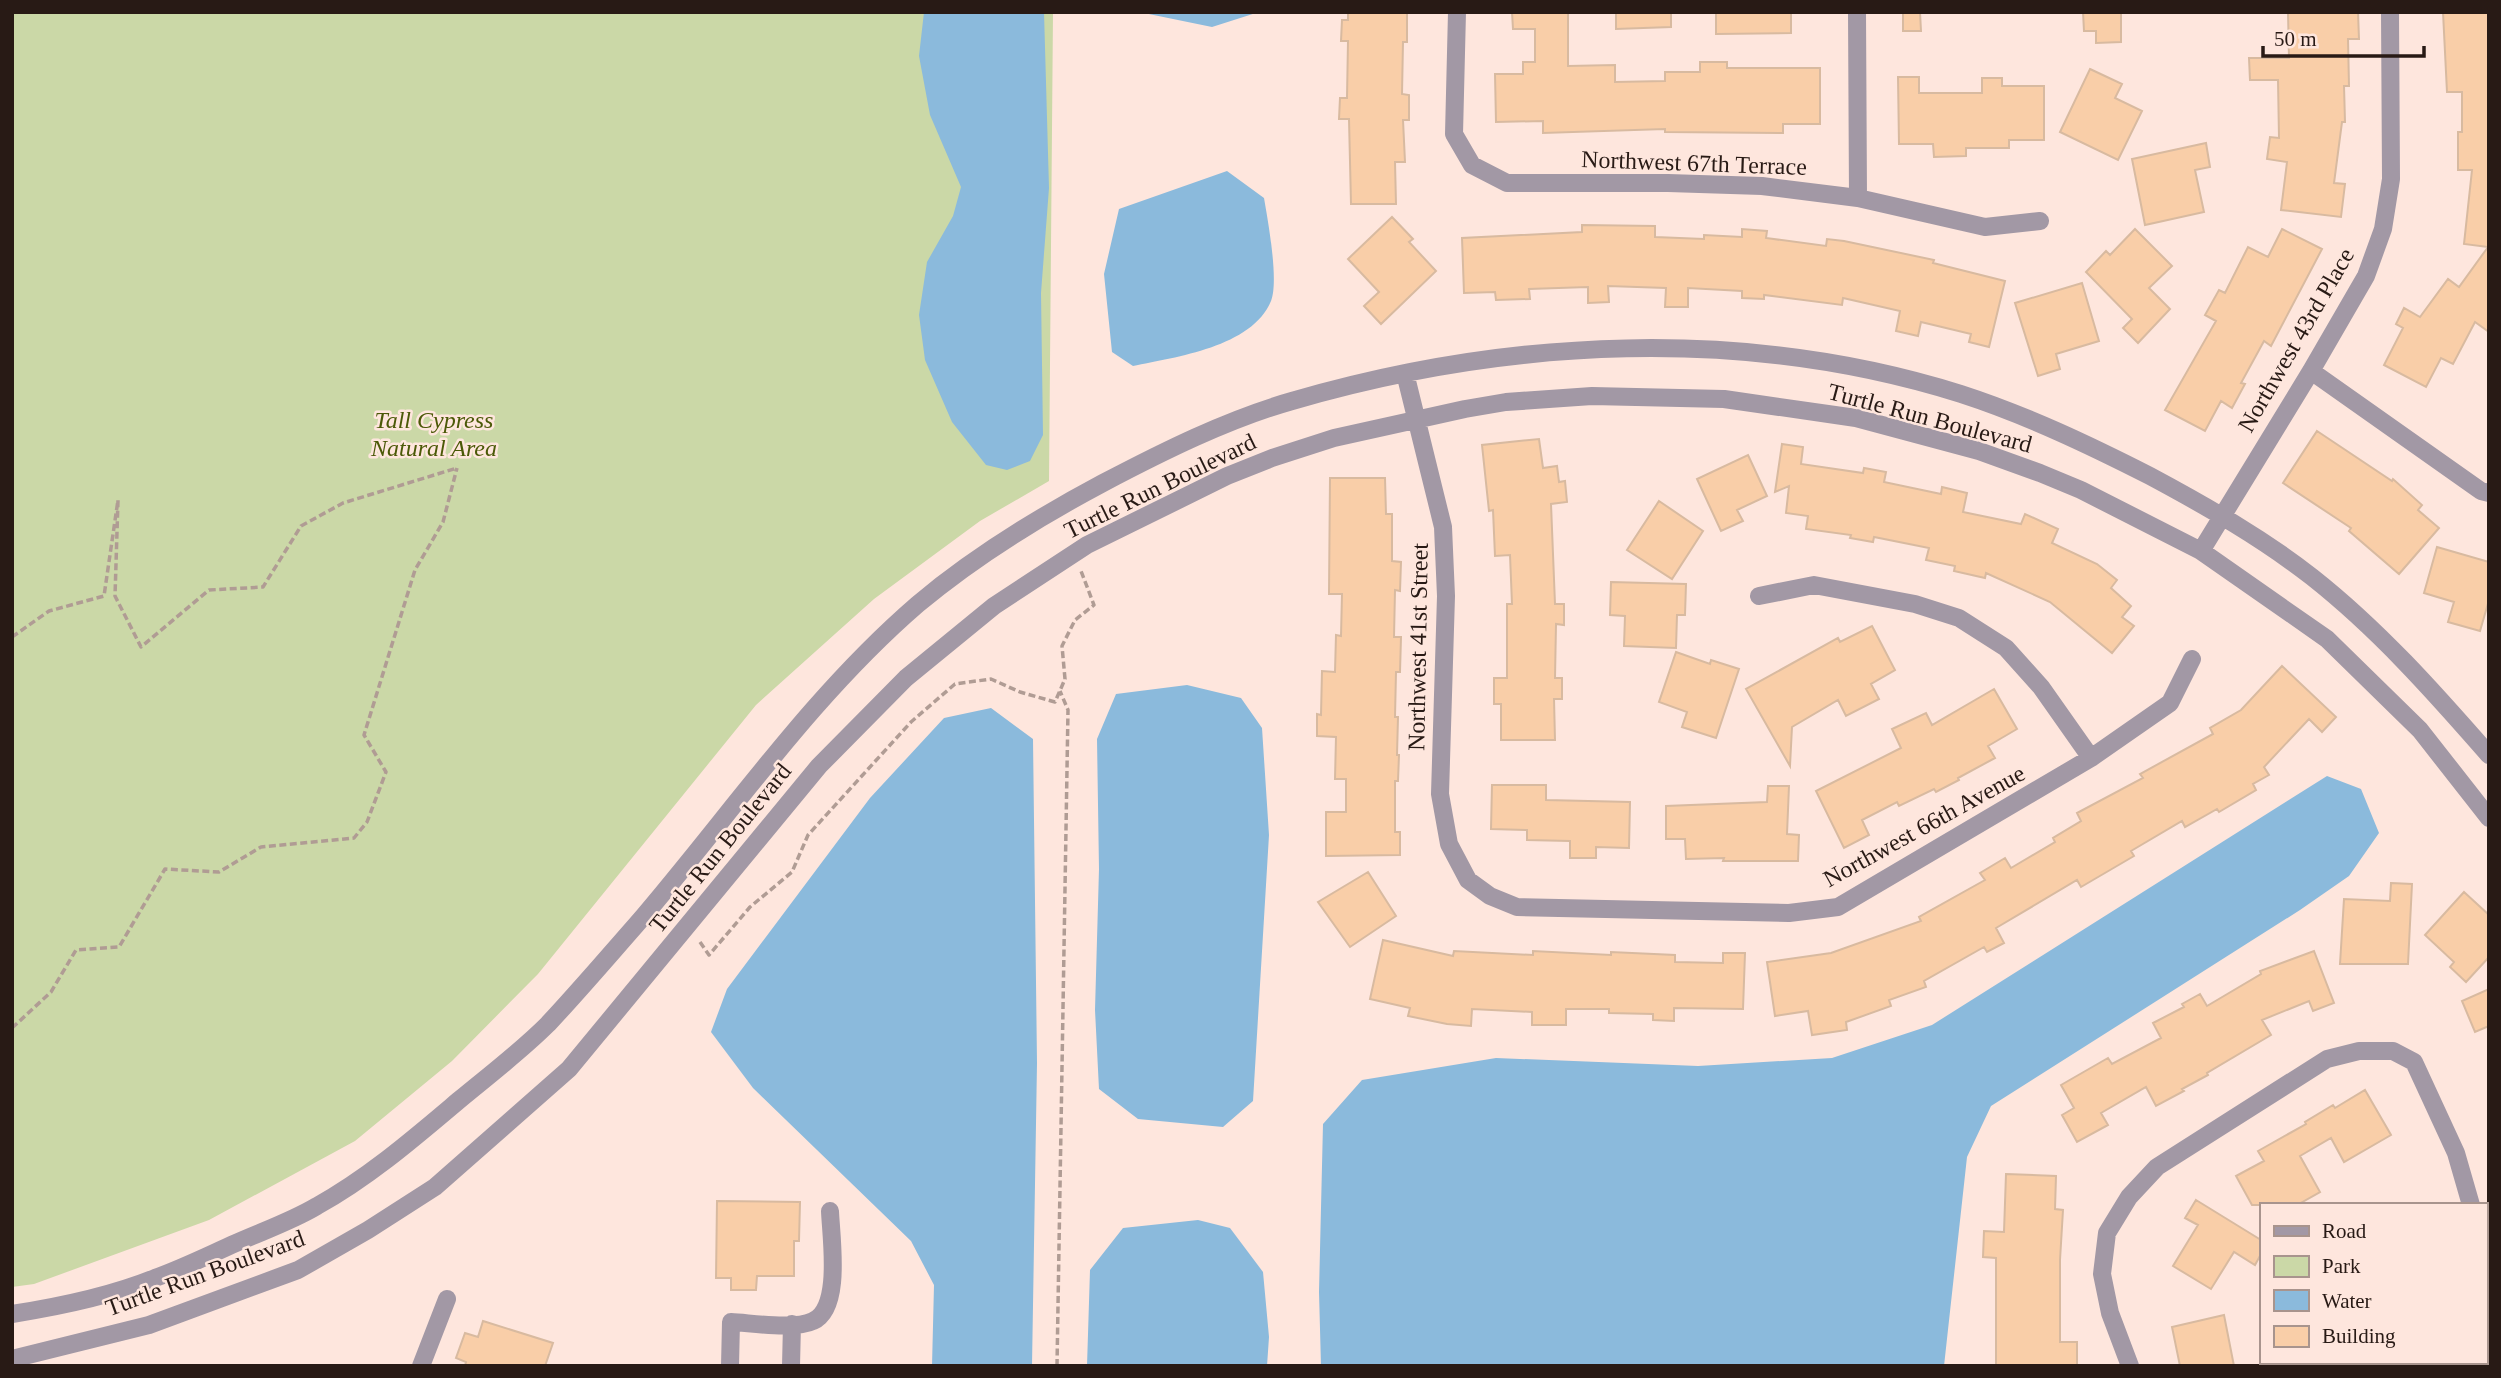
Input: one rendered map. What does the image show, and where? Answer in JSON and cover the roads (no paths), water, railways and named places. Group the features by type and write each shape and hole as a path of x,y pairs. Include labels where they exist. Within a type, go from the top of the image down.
{"street":[{"name":"Northwest 67th Terrace","path":"1457,12 1454,134 1472,165 1507,183 1762,186 1858,198 1985,227 2040,220"},
{"path":"1857,12 1858,198"},
{"name":"Northwest 43rd Place","path":"2201,551 2366,276 2383,229 2391,179 2390,12"},
{"name":"Turtle Run Boulevard","path":"12,1314 44,1309 149,1281 312,1209 387,1161 544,1028 638,923 786,741 846,673 920,603 984,556 1065,503 1171,447 1287,402 1405,373 1512,356 1619,348 1705,348 1779,355 1863,369 1962,394 2088,444 2222,514 2310,575 2360,618 2421,677 2489,755"},
{"path":"2311,371 2481,491 2489,493"},
{"name":"Northwest 41st Street","path":"1405,373 1419,419 1443,527 1446,596 1440,794 1449,844 1468,880"},
{"name":"Turtle Run Boulevard","path":"12,1359 149,1325 298,1270 435,1188 569,1069 819,766 906,677 995,606 1087,545 1227,476 1272,458 1334,438 1465,408 1506,402 1592,396 1724,399 1856,418 1979,451 2040,473 2081,490 2201,551 2327,639 2420,730 2489,818"},
{"path":"1759,596 1814,585 1915,604 1959,618 2006,648 2041,687 2091,758"},
{"name":"Northwest 66th Avenue","path":"1468,880 1490,896 1517,907 1789,913 1838,907 2091,758 2170,703 2192,659"},
{"path":"2130,1366 2110,1313 2102,1274 2107,1233 2129,1197 2157,1167 2327,1059 2359,1051 2393,1051 2414,1062 2456,1153 2470,1203"},
{"path":"730,1366 731,1322 792,1324 814,1321 826,1309 832,1293 830,1211"},
{"path":"421,1366 447,1299"},
{"path":"2487,1314 2489,1333"},
{"path":"791,1366 792,1324"}],"water":[{"path":"924,12 1044,12 1049,188 1041,293 1043,435 1030,461 1007,470 986,465 952,422 925,360 919,315 927,262 953,216 961,187 930,115 919,56"},
{"path":"1139,12 1259,12 1212,27"},
{"path":"1227,171 1264,198 1274,280 1271,301 1261,317 1230,339 1191,354 1133,366 1112,352 1104,274 1119,209"},
{"path":"1187,685 1241,698 1262,728 1269,835 1253,1101 1223,1127 1138,1119 1099,1089 1095,1010 1099,869 1097,739 1116,694"},
{"path":"991,708 1033,739 1037,1063 1032,1366 932,1366 934,1285 911,1241 753,1088 711,1032 727,989 870,798 944,718"},
{"path":"2327,776 2361,789 2379,833 2349,876 2300,910 1991,1106 1967,1157 1944,1366 1321,1366 1319,1292 1323,1124 1362,1080 1496,1058 1698,1066 1832,1058 1932,1025"},
{"path":"1198,1220 1230,1228 1263,1272 1269,1337 1267,1366 1087,1366 1090,1270 1123,1228"}],"park label":[{"name":"Tall Cypress Natural Area","path":"434,434"}]}
